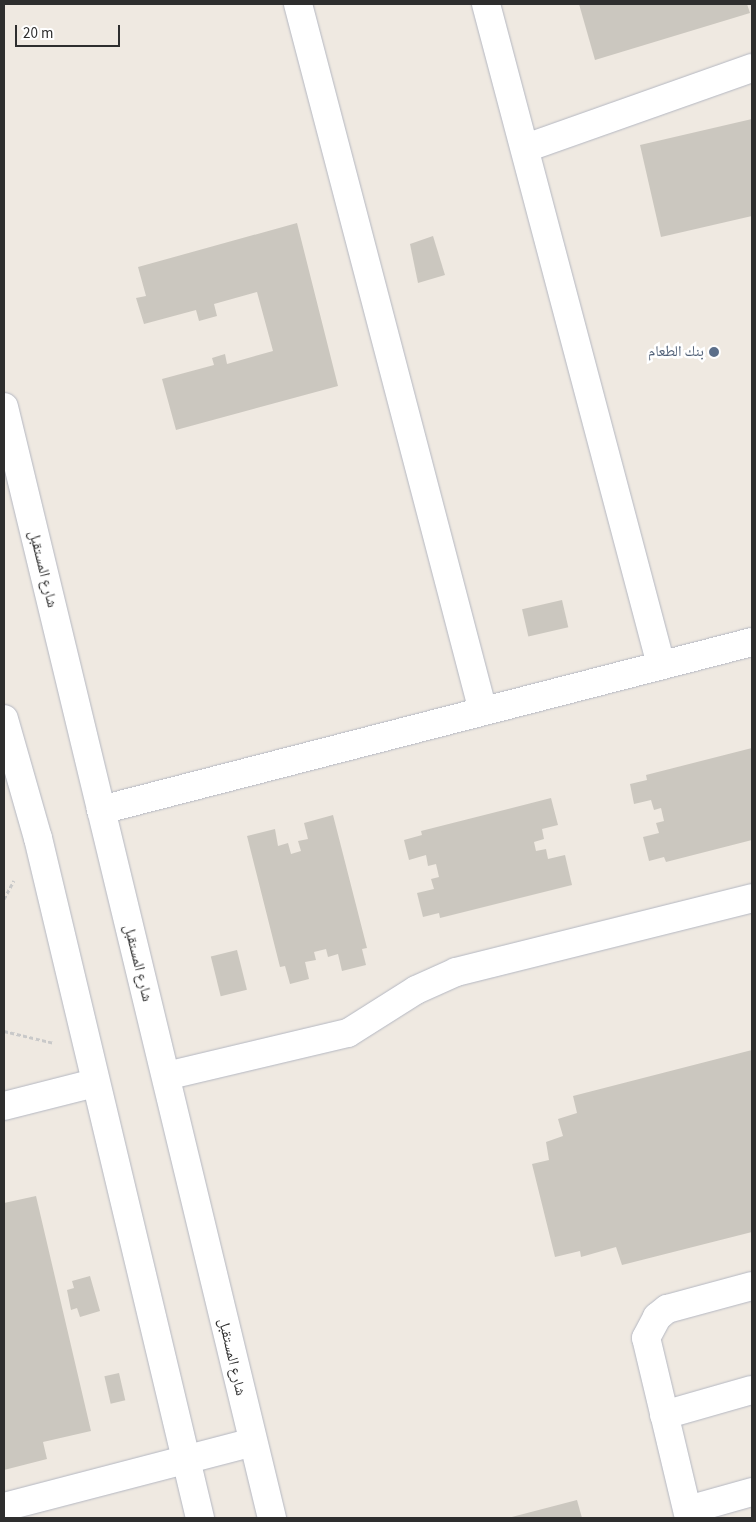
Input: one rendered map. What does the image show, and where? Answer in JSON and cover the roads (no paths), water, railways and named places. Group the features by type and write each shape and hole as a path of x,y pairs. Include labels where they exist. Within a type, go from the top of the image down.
{"street":[{"path":"298,4 483,711"},
{"path":"486,4 526,148 661,665"},
{"path":"526,148 752,68"},
{"name":"شارع المستقبل","path":"4,407 272,1518"},
{"path":"101,810 752,642"},
{"path":"4,719 38,838 86,1051 200,1518"},
{"path":"166,1076 348,1033 416,990 456,972 752,898"},
{"path":"4,1106 95,1083"},
{"path":"752,1286 667,1309 657,1317 646,1338 646,1350 689,1514 752,1492"},
{"path":"664,1415 752,1390"},
{"path":"4,1507 253,1442"}],"place":[{"name":"بنك الطعام","path":"714,352"}]}
